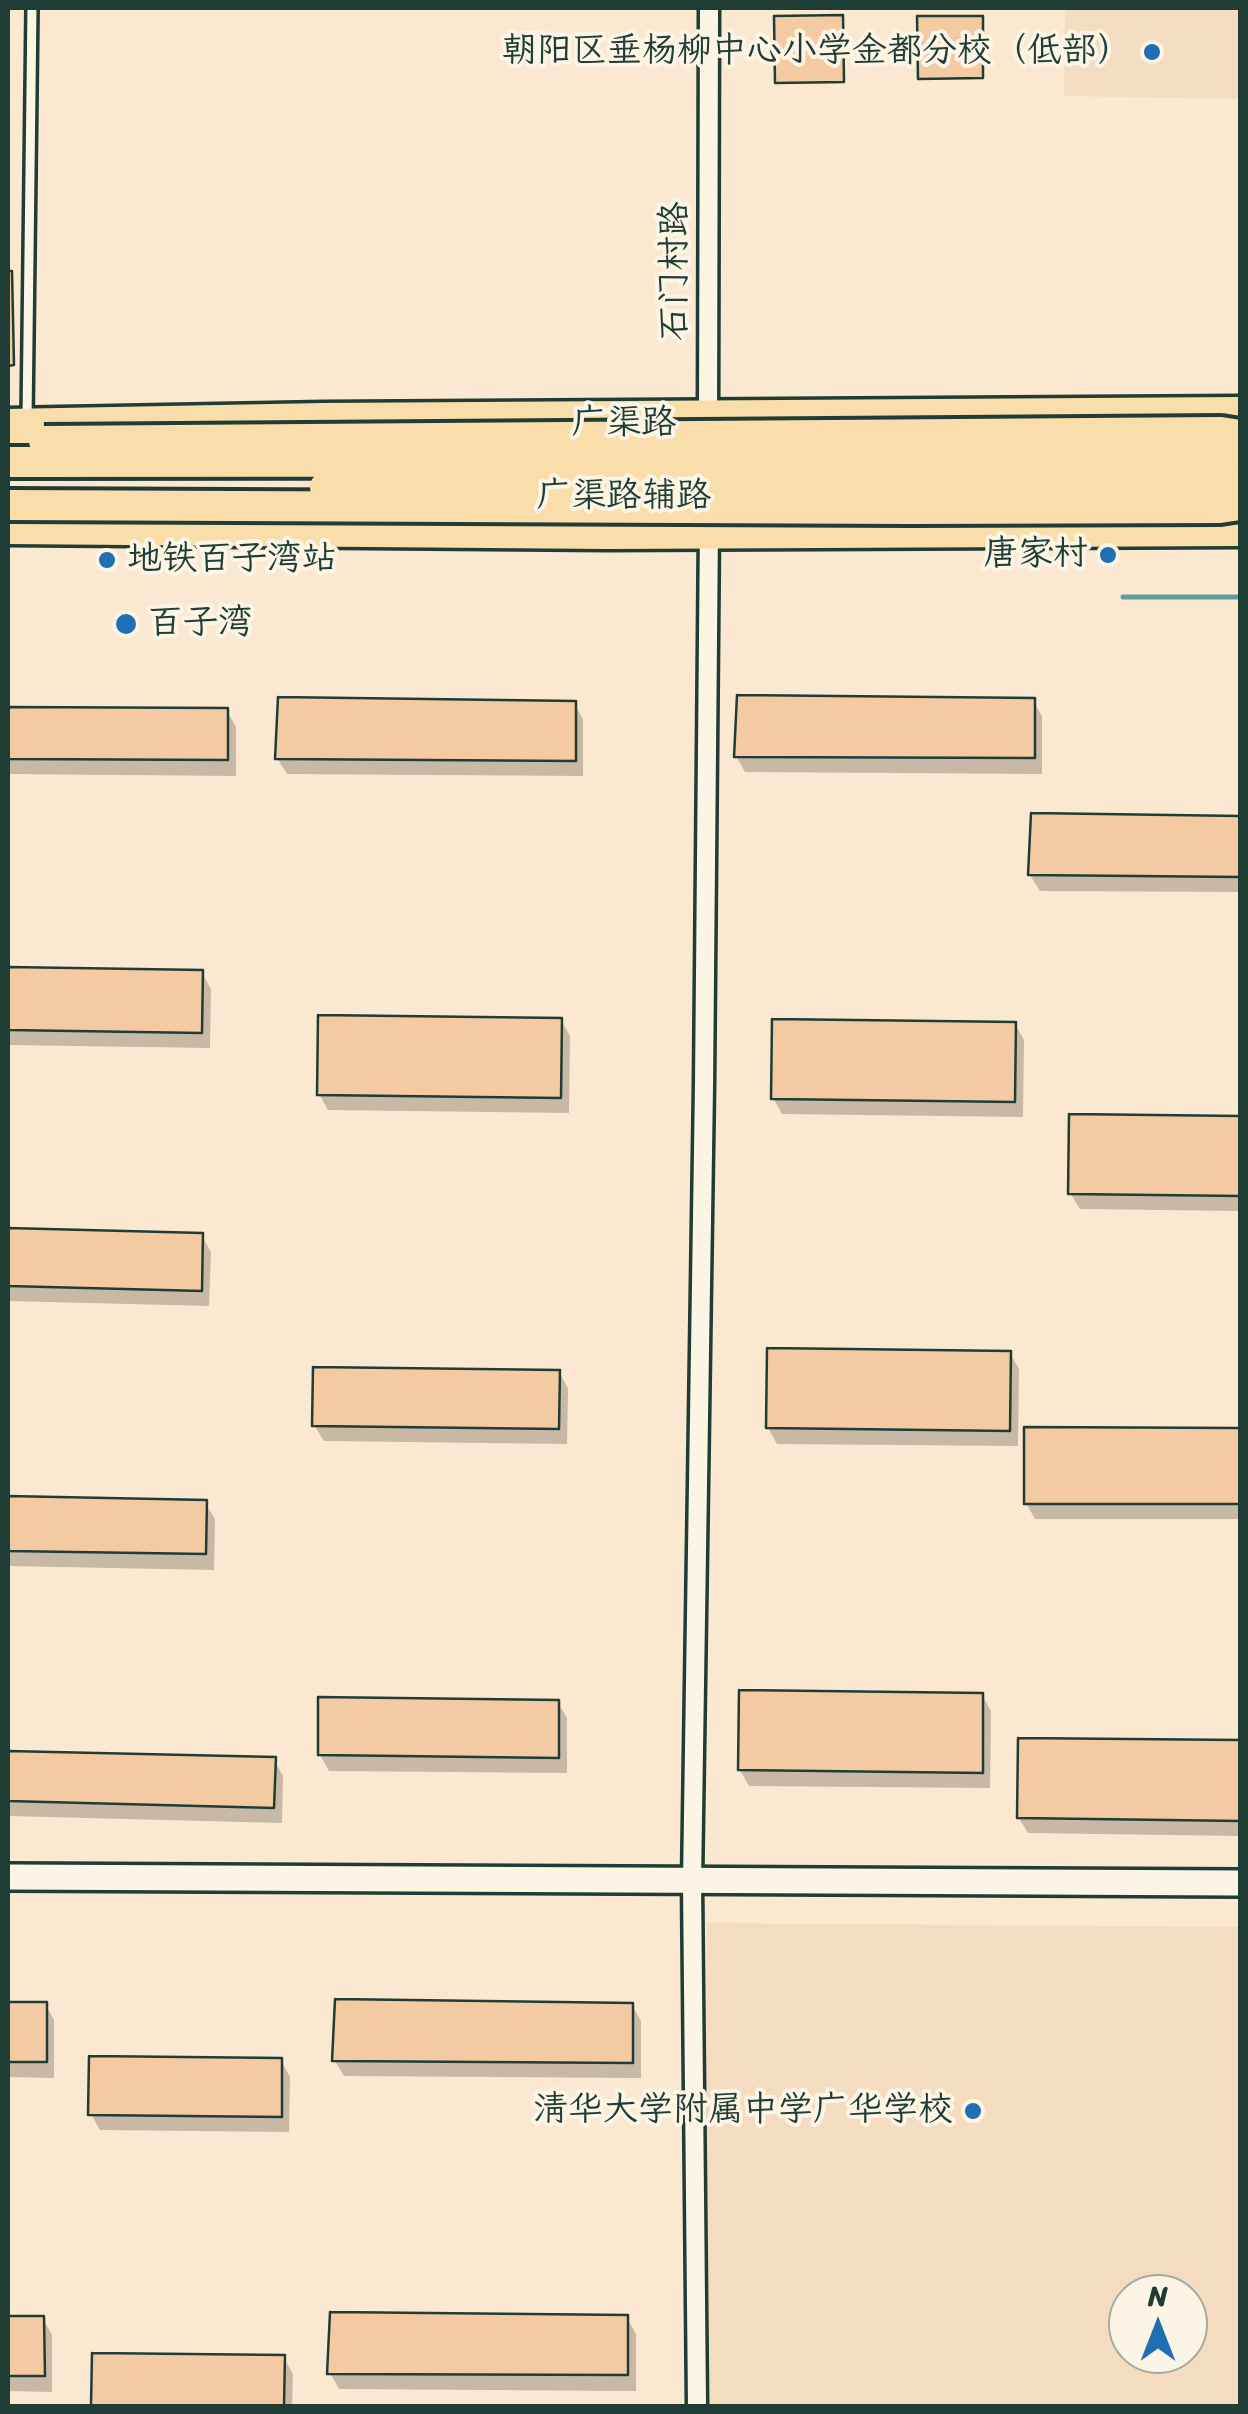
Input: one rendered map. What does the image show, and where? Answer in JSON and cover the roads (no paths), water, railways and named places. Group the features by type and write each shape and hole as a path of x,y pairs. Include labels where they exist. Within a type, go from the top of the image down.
{"highway":[{"path":"15,438 1221,432 1240,435"},
{"name":"广渠路","path":"15,438 1118,461 1240,455"},
{"name":"广渠路","path":"8,485 1240,485"},
{"path":"8,504 889,509 1240,505"}],"main road":[{"name":"广渠路","path":"15,438 517,416 1240,411"},
{"name":"广渠路辅路","path":"8,530 510,534 1240,532"}],"street":[{"name":"石门村路","path":"697,2406 692,1882 709,534 709,8"},
{"path":"897,414 868,448 853,474 860,499 899,533"},
{"path":"510,534 532,518 544,496 540,451 517,416"},
{"path":"8,1877 1240,1884"}],"lane":[{"path":"15,438 32,8"}],"waterway":[{"path":"1123,597 1240,597"}],"place":[{"name":"朝阳区垂杨柳中心小学金都分校（低部）","path":"1152,52"},
{"name":"唐家村","path":"1108,555"},
{"name":"地铁百子湾站","path":"107,560"},
{"name":"百子湾","path":"126,624"},
{"name":"清华大学附属中学广华学校","path":"973,2111"}]}
